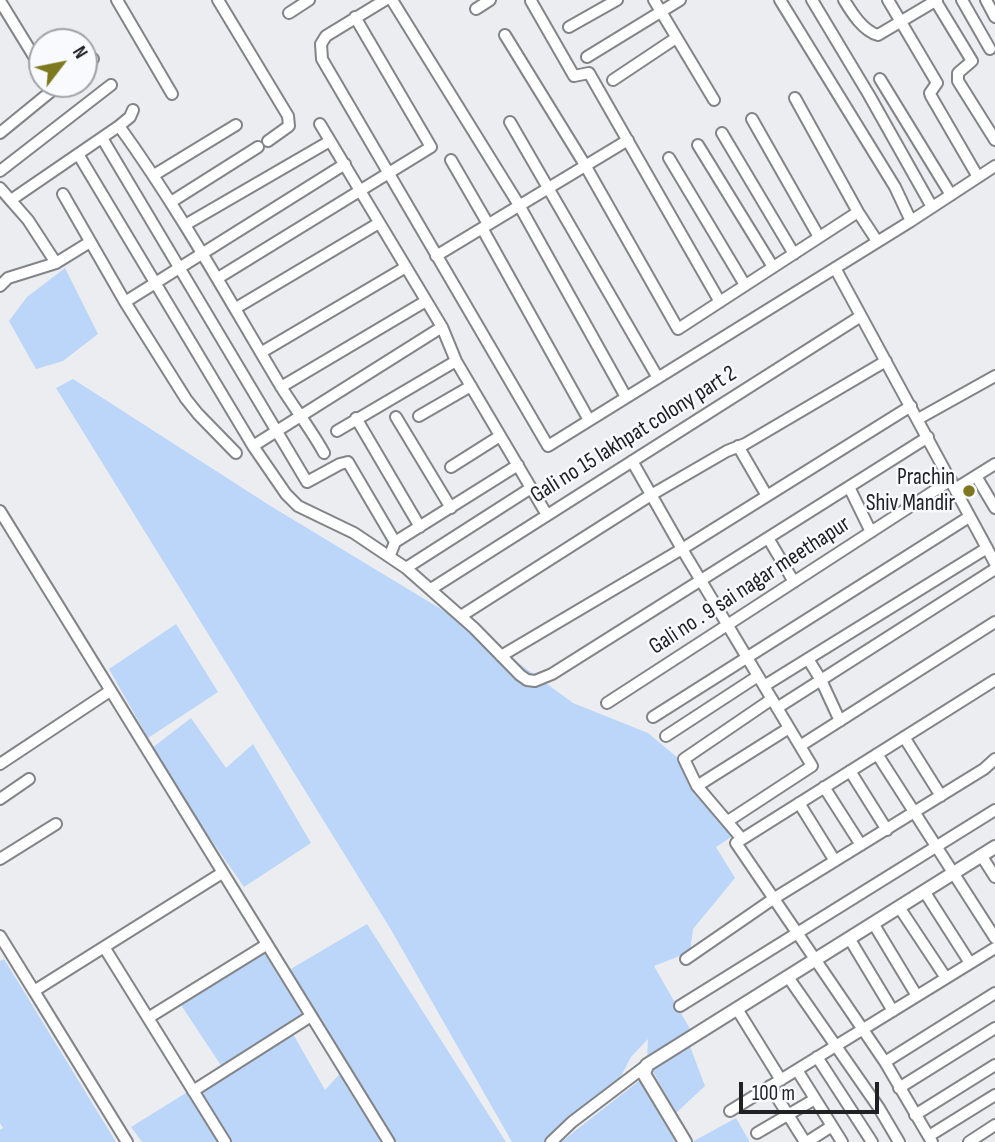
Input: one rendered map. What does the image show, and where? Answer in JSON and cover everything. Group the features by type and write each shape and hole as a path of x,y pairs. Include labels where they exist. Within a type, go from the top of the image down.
{"street":[{"path":"117,0 172,94"},
{"path":"171,202 289,126 288,116 218,0"},
{"path":"289,13 309,0"},
{"path":"385,0 326,36 321,44 321,59 548,446 995,166"},
{"path":"392,0 519,205 626,397"},
{"path":"476,9 490,0"},
{"path":"569,27 617,0"},
{"path":"653,0 714,100"},
{"path":"587,57 680,0"},
{"path":"780,0 895,187 911,220"},
{"path":"812,0 932,207"},
{"path":"844,0 872,34 881,34 902,23 936,0 970,55 970,65 936,86 930,93 978,177"},
{"path":"888,0 937,83 936,86"},
{"path":"962,0 990,49"},
{"path":"986,0 995,18"},
{"path":"0,1 28,47"},
{"path":"531,1 574,76 589,73 720,302"},
{"path":"218,278 431,146 355,17"},
{"path":"505,35 585,165 678,329 858,212"},
{"path":"613,80 677,38"},
{"path":"958,74 958,81 995,140"},
{"path":"880,79 951,195"},
{"path":"0,171 111,85"},
{"path":"0,133 43,98"},
{"path":"795,98 877,241"},
{"path":"11,200 119,126 130,117 133,110"},
{"path":"752,119 819,237"},
{"path":"510,122 657,378"},
{"path":"320,124 442,327 456,361 547,515"},
{"path":"154,175 236,125"},
{"path":"119,126 204,253 281,387 324,453"},
{"path":"723,134 794,254"},
{"path":"102,138 307,482 348,462 395,542"},
{"path":"436,256 628,140"},
{"path":"185,225 330,141"},
{"path":"698,145 773,267"},
{"path":"78,154 253,446 286,494 298,506 354,533 390,555 461,616 511,668 527,680 543,679 928,437"},
{"path":"669,158 745,285"},
{"path":"451,160 589,420"},
{"path":"125,302 345,164"},
{"path":"0,188 36,231 56,263"},
{"path":"63,194 125,302 192,407 236,453"},
{"path":"236,308 379,223"},
{"path":"0,286 8,278 56,263 90,242"},
{"path":"262,352 405,267"},
{"path":"835,268 995,563"},
{"path":"281,387 426,301"},
{"name":"Gali no 15 lakhpat colony part 2","path":"431,589 861,316"},
{"path":"253,446 442,327"},
{"path":"337,431 456,361"},
{"path":"461,616 651,495 886,361"},
{"path":"918,419 995,376"},
{"path":"419,416 471,386"},
{"path":"501,656 682,549 911,406"},
{"path":"396,417 451,508"},
{"path":"356,418 420,527"},
{"path":"451,467 500,436"},
{"path":"738,446 766,496"},
{"path":"632,461 812,766 728,821"},
{"name":"Gali no . 9 sai nagar meethapur","path":"607,704 871,532 995,464"},
{"path":"390,555 395,542 518,466"},
{"path":"976,476 995,508"},
{"path":"849,487 871,532"},
{"path":"406,568 531,488"},
{"path":"0,511 389,1142"},
{"path":"653,717 970,517"},
{"path":"768,538 794,582"},
{"path":"666,736 761,681 807,659 987,548"},
{"path":"742,839 697,786 684,759 775,704 821,680 995,569"},
{"path":"800,746 995,622"},
{"path":"807,659 821,680 840,721"},
{"path":"995,680 736,843 885,1062 931,1139 995,1095"},
{"path":"0,764 110,691"},
{"path":"697,786 789,728"},
{"path":"904,737 941,796"},
{"path":"877,754 995,939"},
{"path":"686,959 773,899 984,769 995,759"},
{"path":"850,771 887,830"},
{"path":"0,799 29,779"},
{"path":"824,787 861,845"},
{"path":"799,803 835,861"},
{"path":"680,1006 995,810"},
{"path":"0,859 56,824"},
{"path":"551,1142 572,1122 647,1065 995,847"},
{"path":"981,855 995,877"},
{"path":"34,991 222,873"},
{"path":"924,891 970,963"},
{"path":"899,907 946,978"},
{"path":"873,923 917,996"},
{"path":"0,936 4,953 34,991 127,1142"},
{"path":"849,938 893,1011"},
{"path":"148,1018 266,945"},
{"path":"104,947 225,1142"},
{"path":"730,1111 995,948"},
{"path":"788,977 879,1108 899,1142"},
{"path":"885,1062 995,993"},
{"path":"737,1009 781,1080"},
{"path":"193,1091 311,1016"},
{"path":"899,1088 995,1028"},
{"path":"817,1057 872,1142"},
{"path":"647,1065 644,1074 685,1142"},
{"path":"915,1115 995,1065"},
{"path":"797,1070 842,1142"},
{"path":"770,1086 806,1142 832,1126"},
{"path":"757,1133 815,1099"},
{"path":"969,1142 995,1125"}],"water":[{"path":"65,268 98,334 63,361 36,369 9,321 27,297"},
{"path":"73,379 269,505 464,623 573,703 648,733 684,763 719,813 731,837 716,847 735,878 693,929 690,952 654,966 690,1029 647,1059 648,1039 631,1057 620,1078 586,1104 549,1142 512,1142 390,928 56,388"},
{"path":"176,624 218,692 148,738 109,669"},
{"path":"191,718 226,768 253,744 311,843 244,887 182,798 152,748"},
{"path":"367,924 506,1142 396,1142 355,1078 388,1142 142,1142 131,1127 202,1083 293,1034 325,1090 348,1065 289,970"},
{"path":"266,951 307,1018 224,1070 179,1002"},
{"path":"4,959 116,1142 0,1142 0,1130 3,1128 0,1123 0,961"},
{"path":"688,1041 705,1086 676,1113 651,1068"},
{"path":"649,1073 687,1142 561,1142"},
{"path":"736,1118 750,1142 692,1142"}],"place":[{"name":"Prachin Shiv Mandir","path":"969,491"}]}
